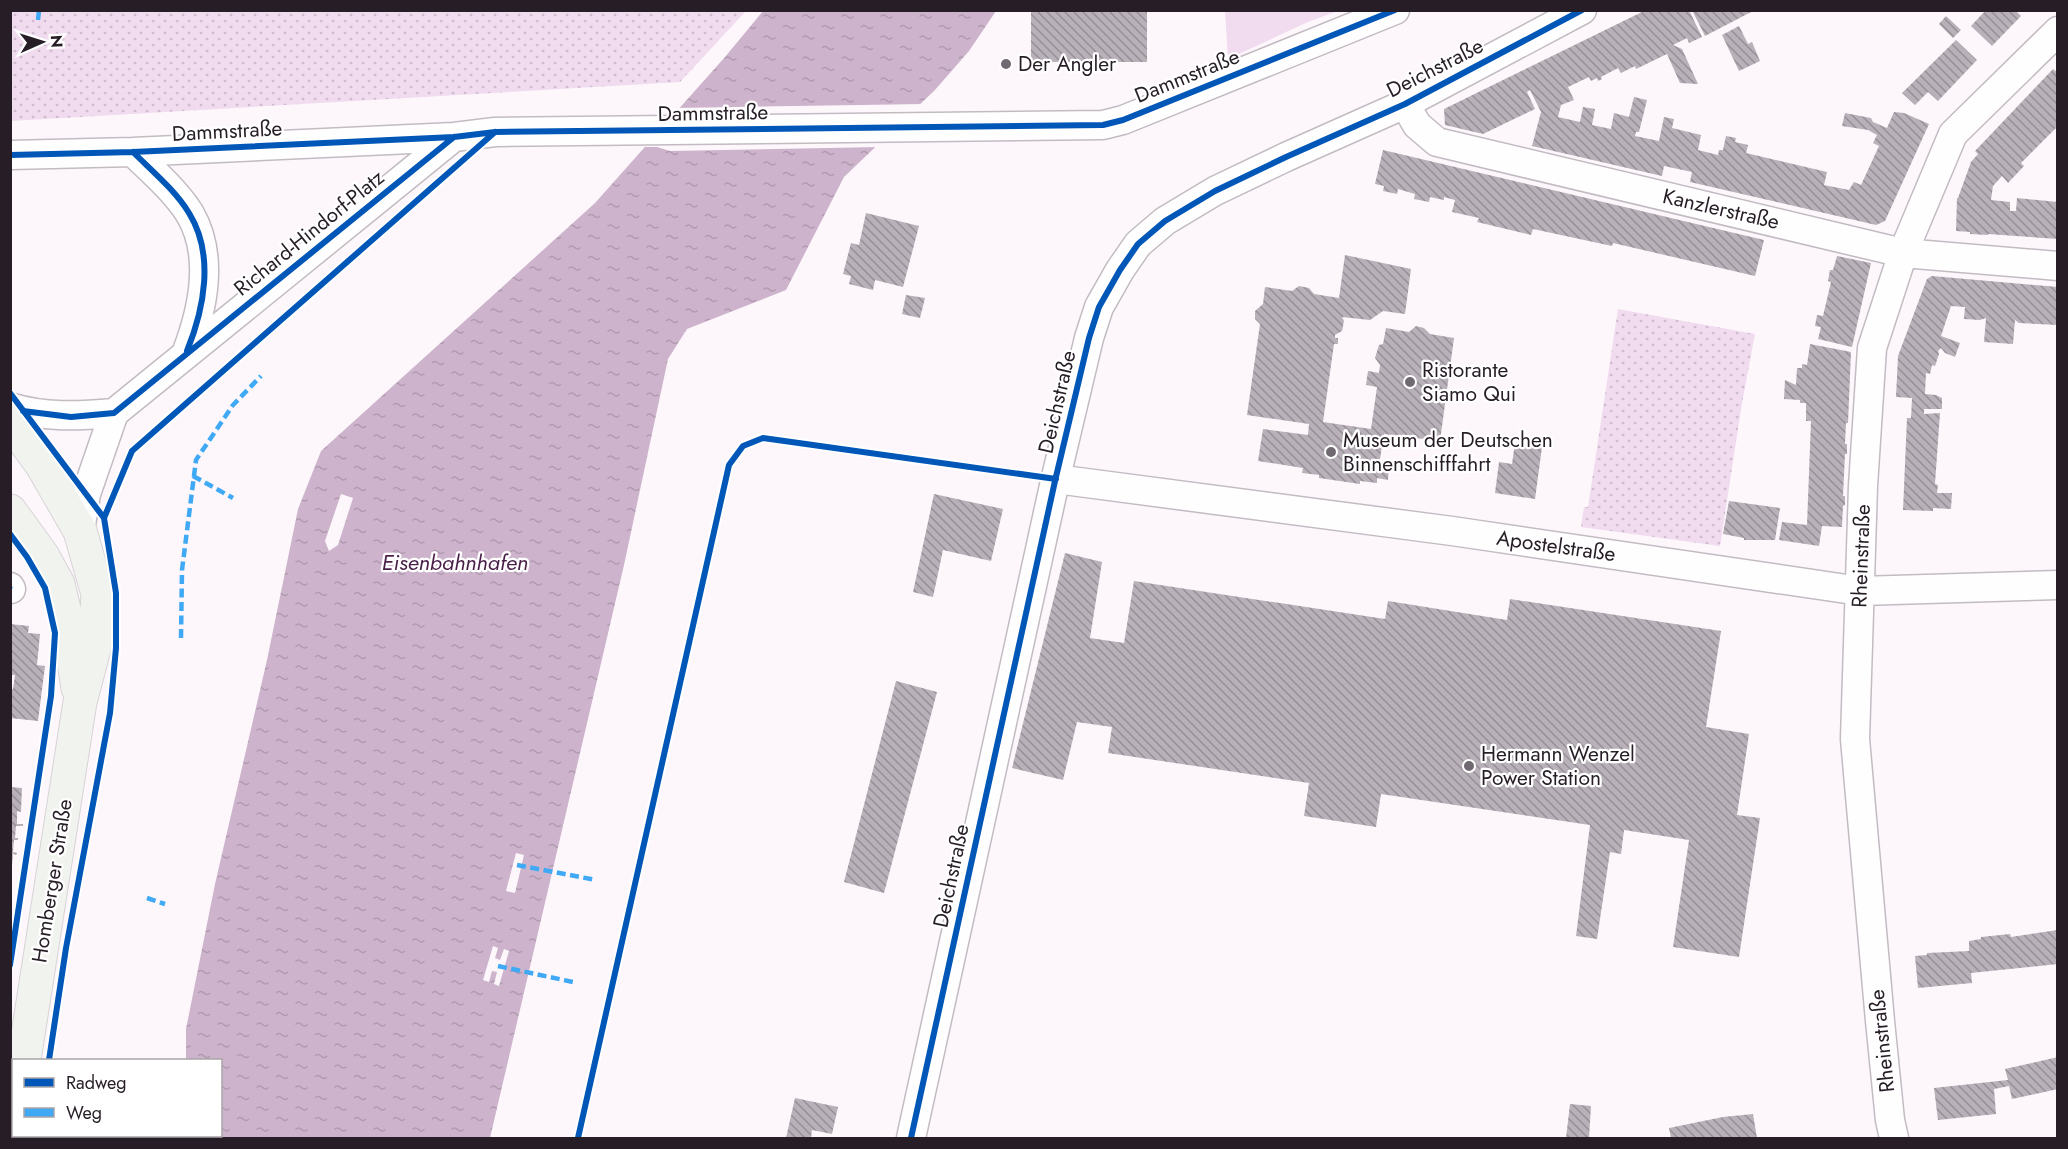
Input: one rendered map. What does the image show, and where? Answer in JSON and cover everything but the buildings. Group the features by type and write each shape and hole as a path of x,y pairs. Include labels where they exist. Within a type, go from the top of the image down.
{"main road":[{"name":"Homberger Straße","path":"10,421 42,465 80,531 98,594 95,645 80,702 24,1059"},
{"name":"Homberger Straße","path":"10,511 42,555 58,584 69,630 80,702"}],"street":[{"name":"Dammstraße","path":"10,155 133,152 454,137 495,132 1103,124 1123,120 1395,10"},
{"name":"Deichstraße","path":"911,1138 1008,689 1089,338 1099,306 1120,270 1138,244 1165,221 1215,191 1405,104 1582,10"},
{"name":"Rheinstraße","path":"1894,1138 1890,1120 1879,1010 1855,739 1863,486 1870,360 1875,336 1903,253 1953,134 2058,31"},
{"name":"Kanzlerstraße","path":"1405,104 1417,125 1437,142 1903,253 2058,266"},
{"name":"Richard-Hindorf-Platz","path":"114,412 454,137"},
{"name":"Richard-Hindorf-Platz","path":"133,152 190,213 200,237 205,263 204,289 196,328 186,354"},
{"path":"10,407 23,411 71,417 114,412 86,494 80,531"},
{"name":"Apostelstraße","path":"1056,479 1452,531 1860,591 2058,585"}],"shaded area":[{"path":"11,10 746,11 680,82 11,121"},
{"path":"1225,10 1338,11 1308,22 1228,59"},
{"path":"1618,309 1755,334 1720,546 1581,527 1584,507 1588,507"}],"water":[{"name":"Eisenbahnhafen","path":"763,11 996,11 969,51 935,90 844,177 786,290 687,329 668,359 624,565 490,1138 194,1138 222,1137 222,1059 186,1059 186,1029 215,884 267,660 298,509 321,451 595,203"}],"pier":[{"path":"925,104 880,147 670,151 657,147 641,147 676,108"},
{"path":"341,494 353,498 338,545 329,551 325,541"},
{"path":"516,853 524,855 515,893 506,891"},
{"path":"493,946 498,948 495,958 500,960 504,949 509,951 499,986 494,984 497,972 492,971 489,982 483,980"}],"marked path":[{"path":"38,20 39,10"},
{"path":"181,638 182,570 196,460 233,405 261,376"},
{"path":"193,476 233,498"},
{"path":"517,865 596,880"},
{"path":"147,898 165,904"},
{"path":"498,966 573,982"}],"cycle path":[{"path":"10,155 133,152 454,137 495,132 1103,125 1123,120 1395,10"},
{"path":"911,1138 1055,481 1089,338 1099,307 1120,270 1138,244 1165,221 1215,191 1405,104 1582,10"},
{"path":"49,1059 66,948 110,713 116,648 116,593 104,518 132,451 495,132"},
{"path":"23,411 71,417 114,413 454,137"},
{"path":"133,152 177,196 189,213 202,246 204,264 202,300 187,351"},
{"path":"10,393 104,518"},
{"path":"578,1138 729,465 743,446 763,438 1056,479"},
{"path":"10,534 45,588 55,633 51,696 10,965"}],"place":[{"name":"Der Angler","path":"1006,64"},
{"name":"Ristorante Siamo Qui","path":"1410,382"},
{"name":"Museum der Deutschen Binnenschifffahrt","path":"1331,452"},
{"name":"Hermann Wenzel Power Station","path":"1469,766"}]}
